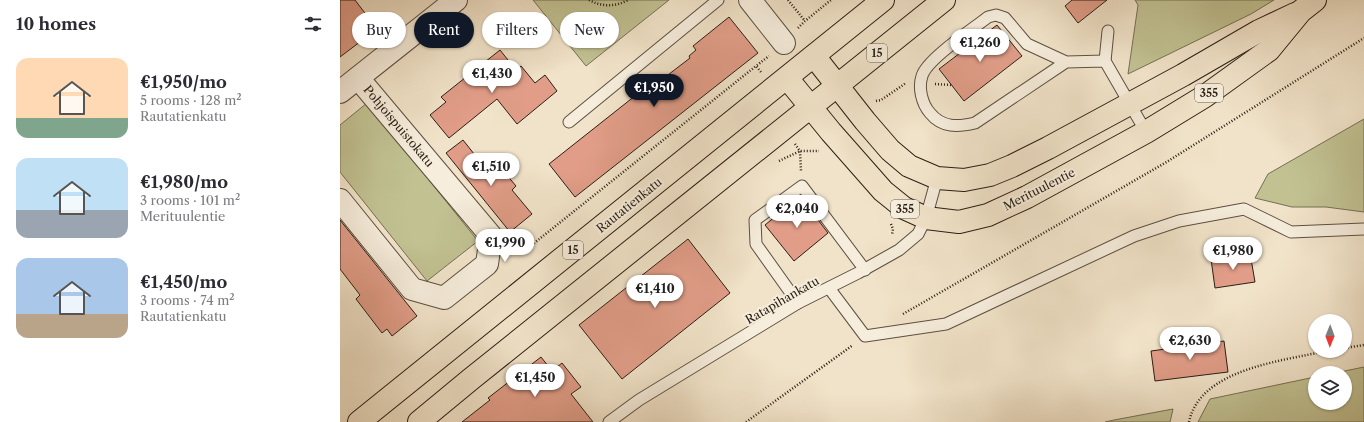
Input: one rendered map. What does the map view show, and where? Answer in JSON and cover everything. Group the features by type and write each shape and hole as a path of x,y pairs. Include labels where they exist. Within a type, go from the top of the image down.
{"main road":[{"name":"15","path":"787,78 883,0"},
{"name":"15","path":"419,422 944,0"},
{"name":"Merituulentie","path":"814,56 865,121 890,150 909,166 937,178 964,180 990,175 1048,148 1130,104 1259,31 1308,6"},
{"name":"Merituulentie","path":"787,78 831,132 883,191 904,208 926,218 959,222 988,215 1027,197 1146,132 1205,96 1269,50 1308,6"},
{"name":"Rautatienkatu","path":"358,422 787,78"}],"street":[{"path":"340,92 358,78 432,7 456,0"},
{"path":"750,0 784,44"},
{"name":"Pohjoispuistokatu","path":"340,200 412,289 444,298 487,264 491,236 358,78"}],"lane":[{"path":"569,122 718,0"},
{"path":"1066,62 975,123 958,126 943,124 931,115 925,108 922,100 922,75 931,61 988,17 996,15 1005,18 1027,44 1066,62 1105,61"},
{"path":"1108,31 1105,61 1146,132"},
{"name":"Ratapihankatu","path":"610,422 639,400 798,303 865,270 899,250 918,234 926,218 937,178"},
{"path":"798,303 756,244 755,220 802,186 865,270"},
{"path":"829,288 865,336 946,324 1134,236 1179,221 1244,209 1291,232 1364,229"}],"path":[{"path":"589,0 594,3 608,6 628,0"},
{"path":"788,0 805,21"},
{"path":"784,44 805,21 830,0"},
{"path":"899,317 1165,163 1364,38"},
{"path":"489,249 523,252 756,66"},
{"path":"800,151 802,186"},
{"path":"774,165 780,160 800,151 823,151"},
{"path":"889,222 893,229 892,238"},
{"path":"746,422 865,336"},
{"path":"1352,347 1364,345"},
{"path":"1189,422 1190,414 1198,400 1218,382 1245,369 1308,355"}],"green space":[{"path":"533,0 669,0 619,40 619,12 560,12 560,34 552,24 552,12 543,12"},
{"path":"1135,0 1274,0 1251,14 1128,74 1138,5"},
{"path":"572,48 609,48 586,66"},
{"path":"367,103 478,241 427,281 340,172 340,125"},
{"path":"1364,119 1364,212 1326,207 1292,207 1255,198 1268,174"},
{"path":"1364,367 1364,422 1198,422 1210,399 1308,378 1308,410 1352,410 1352,369"},
{"path":"1173,409 1170,422 1105,422 1114,420"}],"building":[{"path":"340,0 355,0 364,12 352,12 352,48 340,57"},
{"path":"1072,0 1107,0 1078,23 1065,6"},
{"path":"729,17 758,53 575,197 549,164 645,88 647,91 690,58 689,56 696,50 693,46"},
{"path":"997,25 1022,56 964,101 939,69"},
{"path":"500,50 516,70 521,66 535,83 545,75 557,91 517,124 497,99 449,138 430,115 446,102 441,97"},
{"path":"463,140 486,169 489,166 499,178 505,173 516,186 512,190 532,214 510,232 446,153"},
{"path":"800,196 828,233 794,261 765,225"},
{"path":"340,220 417,316 392,336 387,329 382,333 356,299 360,295 340,269"},
{"path":"688,239 730,293 622,379 579,325"},
{"path":"1250,253 1255,282 1215,288 1211,259"},
{"path":"1224,341 1228,372 1155,381 1151,351"},
{"path":"541,357 552,371 562,363 581,387 571,394 593,422 462,422 490,400 488,398"}]}
